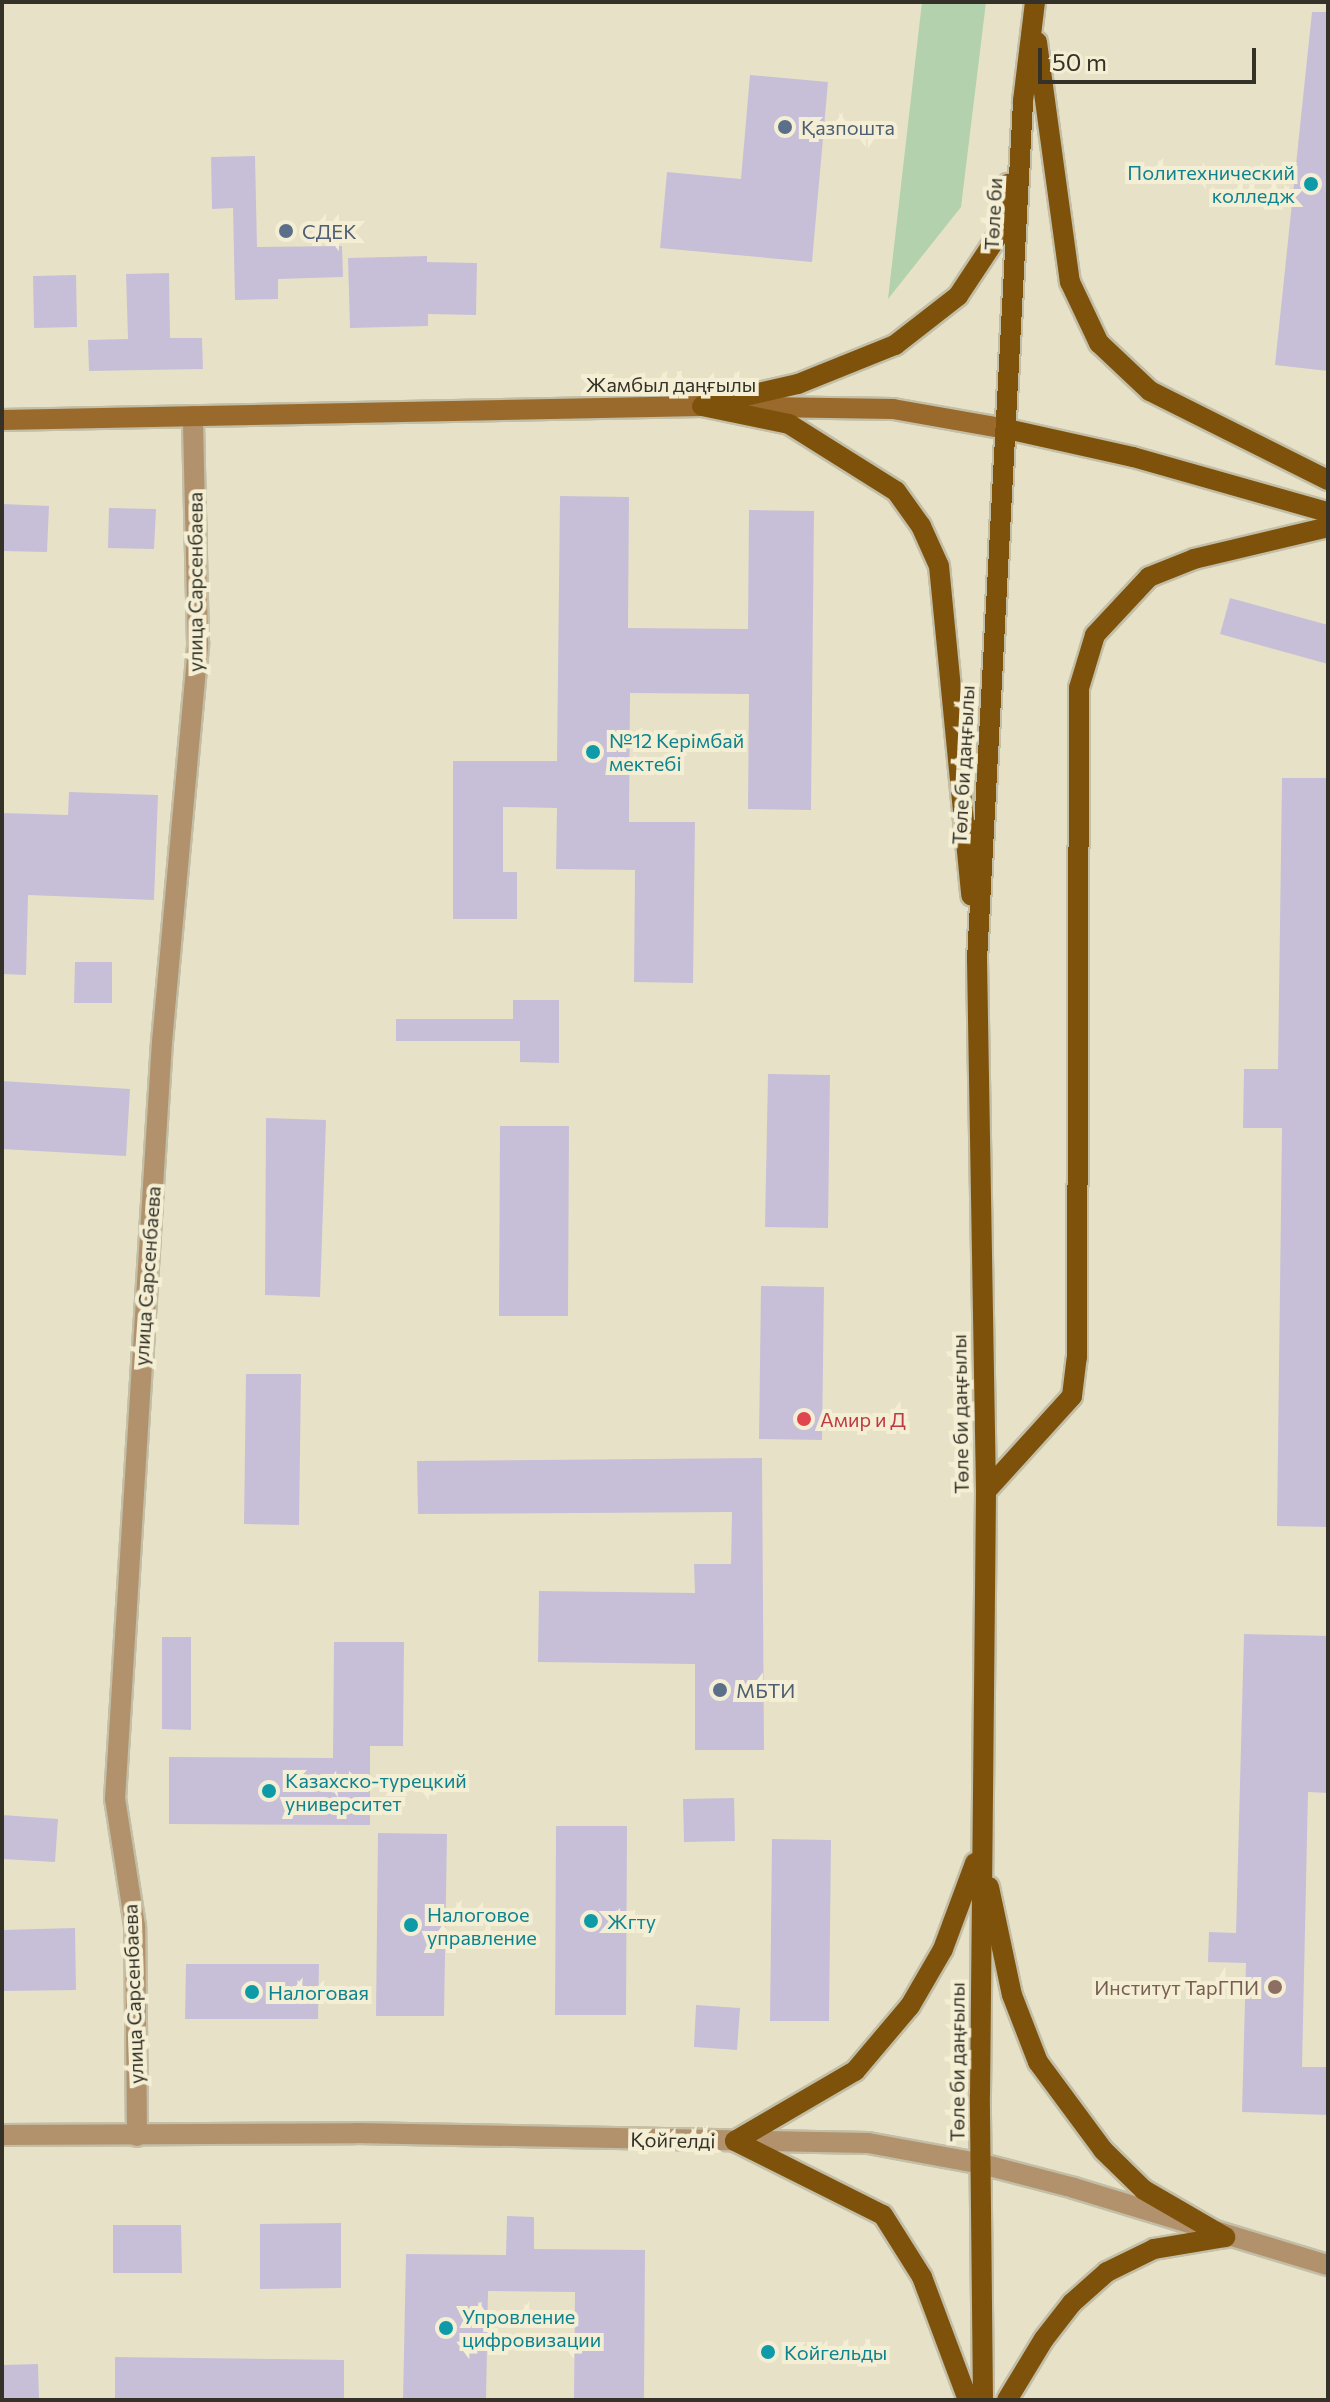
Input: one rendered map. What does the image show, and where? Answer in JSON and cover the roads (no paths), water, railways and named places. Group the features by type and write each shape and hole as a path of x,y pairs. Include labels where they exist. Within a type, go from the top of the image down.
{"main road":[{"name":"Төле би","path":"1007,429 1023,101 1034,9"},
{"path":"1034,9 1070,282 1099,343 1150,391 1328,480"},
{"path":"702,406 798,384 895,345 958,296 999,234 1023,101"},
{"path":"702,406 789,424 896,491 921,526 939,566 977,960"},
{"name":"Жамбыл даңғылы","path":"2,420 702,406 893,409 1007,429 1133,457 1328,512"},
{"name":"Төле би даңғылы","path":"983,2400 981,1848 986,1491 977,960 1007,429"},
{"path":"986,1491 1072,1396 1077,1358 1079,688 1095,635 1149,577 1194,559 1328,527"},
{"path":"735,2141 855,2071 910,2006 943,1949 981,1848"},
{"path":"981,1848 1012,1995 1038,2062 1103,2150 1144,2190 1225,2237"},
{"path":"735,2141 883,2215 922,2277 968,2400"},
{"path":"1007,2400 1053,2327 1107,2272 1154,2249 1225,2237"}],"street":[{"name":"улица Сарсенбаева","path":"137,2136 135,1926 115,1799 162,1042 198,643 193,416"},
{"name":"Қойгелді","path":"2,2135 356,2133 868,2143 982,2164 1328,2265"}],"place":[{"name":"Қазпошта","path":"785,127"},
{"name":"Политехнический колледж","path":"1311,184"},
{"name":"СДЕК","path":"286,231"},
{"name":"№12 Керімбай мектебі","path":"593,752"},
{"name":"Амир и Д","path":"804,1419"},
{"name":"МБТИ","path":"720,1690"},
{"name":"Казахско-турецкий университет","path":"269,1791"},
{"name":"Жгту","path":"591,1921"},
{"name":"Налоговое управление","path":"411,1925"},
{"name":"Институт ТарГПИ","path":"1275,1987"},
{"name":"Налоговая","path":"252,1992"},
{"name":"Упровление цифровизации","path":"446,2328"},
{"name":"Койгельды","path":"768,2352"}]}
